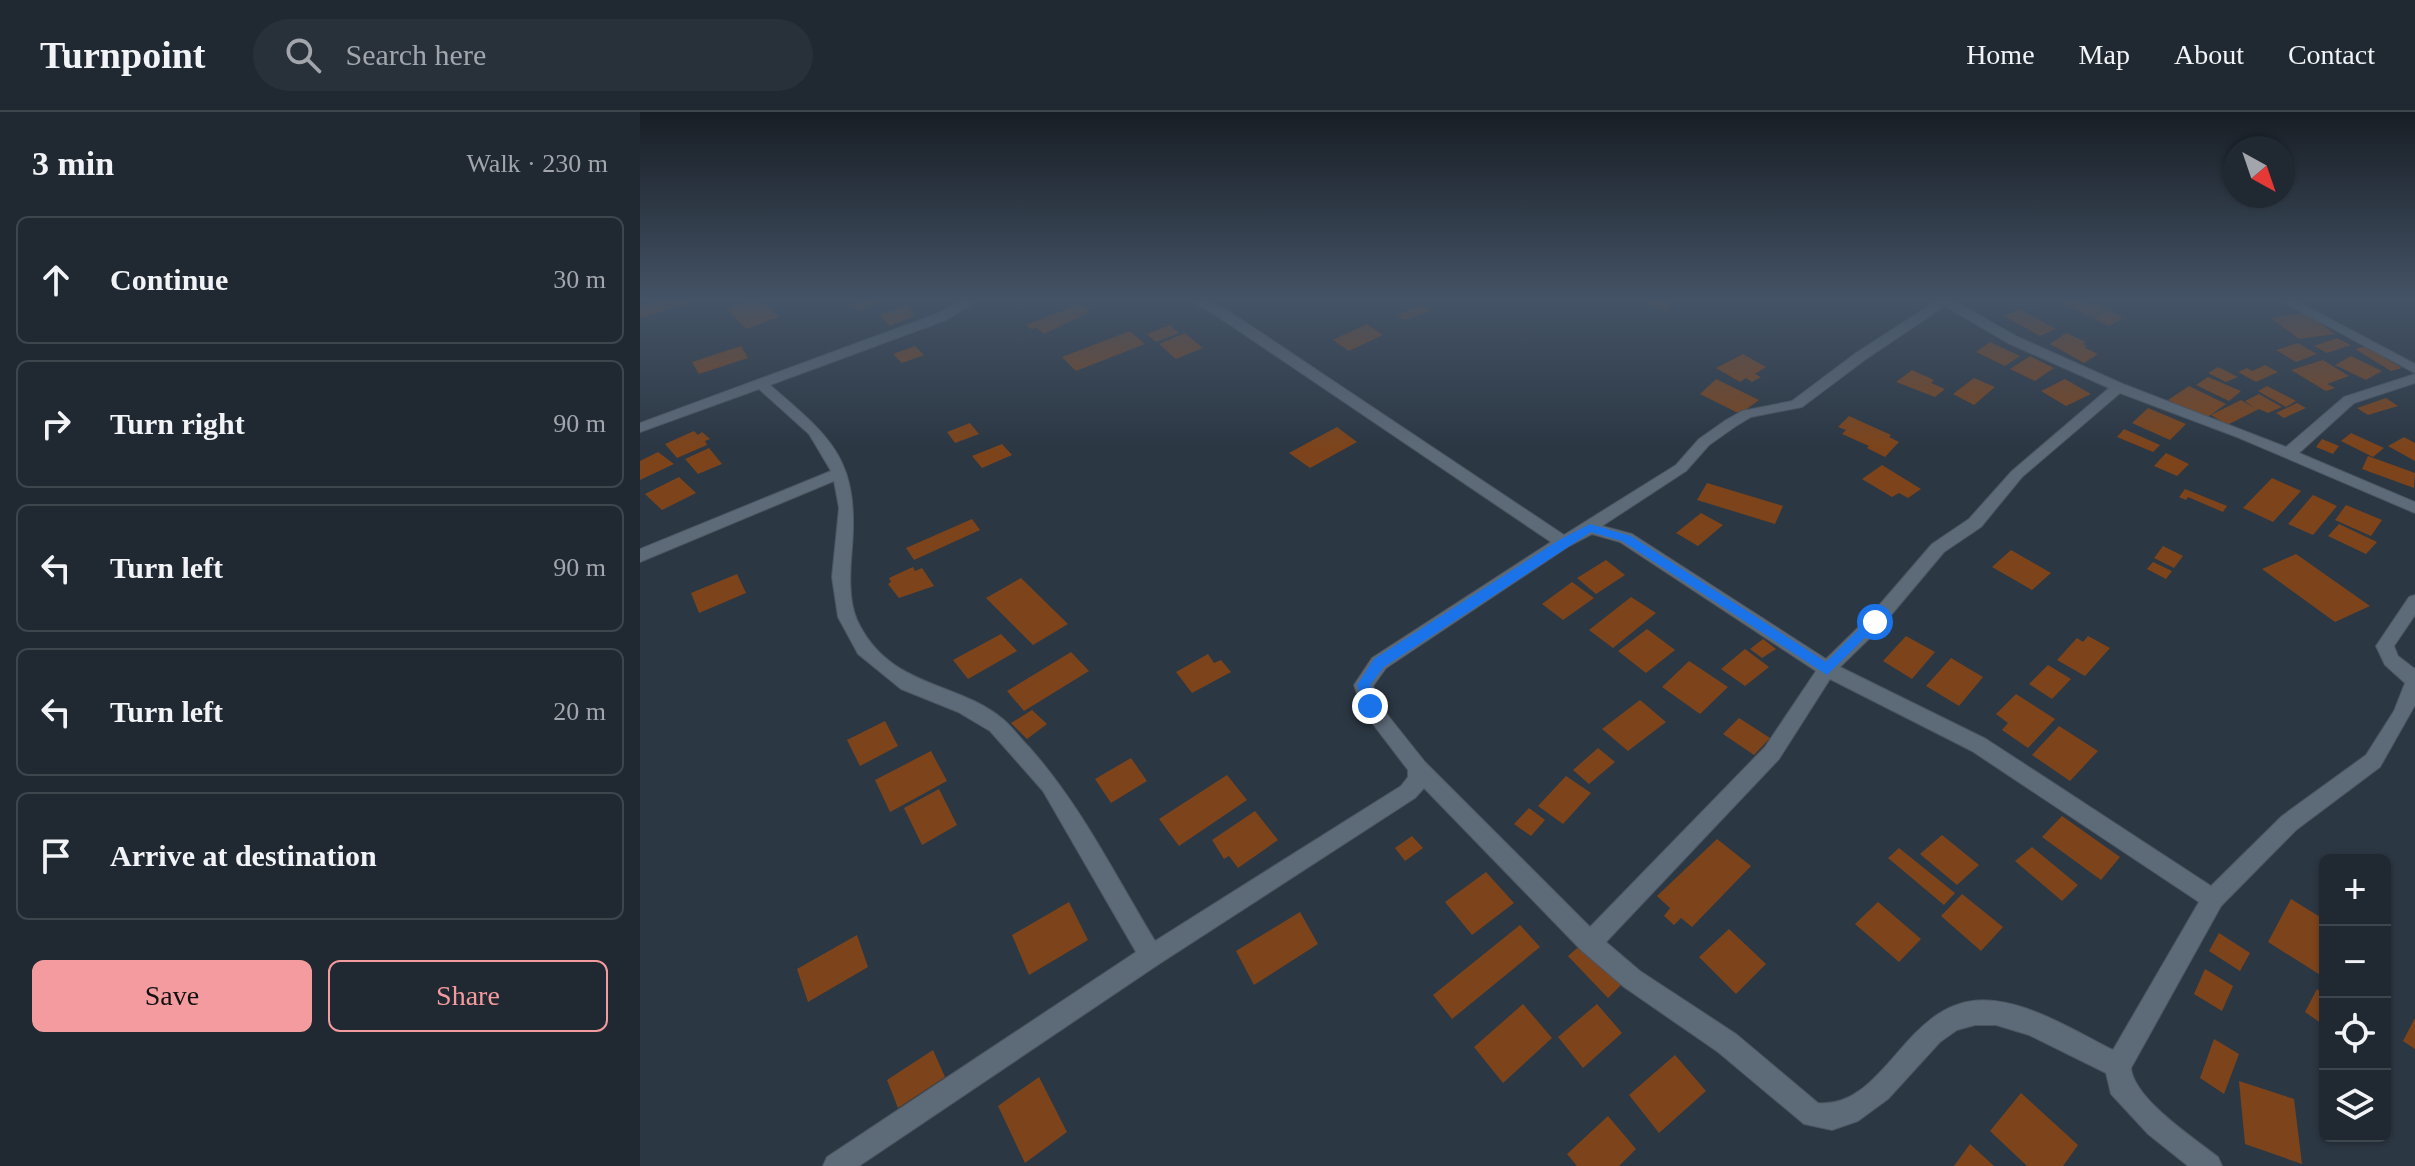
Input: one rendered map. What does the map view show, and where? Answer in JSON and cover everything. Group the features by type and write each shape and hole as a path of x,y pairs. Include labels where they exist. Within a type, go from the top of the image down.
{"street":[{"path":"640,428 852,350"},
{"path":"1277,350 1563,542"},
{"path":"1870,350 1797,404 1747,414 1731,423 1704,442 1681,468 1379,663 1363,685 1370,706 1418,768 1590,943 1632,979 1727,1043 1813,1115 1829,1119 1851,1114 1901,1069 1931,1033 1953,1019 1983,1011 2016,1017 2118,1066"},
{"path":"2036,350 2415,508"},
{"path":"2380,350 2415,369"},
{"path":"2288,454 2349,400 2415,378"},
{"path":"761,384 815,431 840,473 847,508 841,577 847,617 864,649 908,684 965,707 997,725 1050,785 1151,956"},
{"path":"1590,943 1735,788 1772,753 1827,669 1875,622 1938,548 1975,523 2017,474 2118,387"},
{"path":"640,556 840,473"},
{"path":"1590,528 1626,538 1827,669 1979,745 2213,899"},
{"path":"2209,1166 2157,1125 2120,1085 2118,1066 2213,899 2289,823 2373,761 2402,714 2415,681 2391,660 2385,646 2415,601"},
{"path":"836,1166 1151,956 1408,792 1418,780 1418,768"}],"building":[{"path":"728,350 743,350 748,358 699,374 692,362"},
{"path":"919,350 924,355 902,363 893,354"},
{"path":"1080,350 1129,350 1076,371 1062,357"},
{"path":"1166,350 1198,350 1176,359"},
{"path":"2008,350 2020,356 2005,366 1976,352"},
{"path":"2061,350 2090,350 2098,354 2084,363"},
{"path":"2276,350 2310,350 2317,354 2296,362"},
{"path":"2357,350 2372,350 2402,368 2391,371"},
{"path":"1743,354 1766,367 1755,374 1761,377 1752,382 1746,378 1740,382 1716,368"},
{"path":"2030,356 2054,368 2035,381 2010,369"},
{"path":"2351,356 2382,371 2366,380 2335,365"},
{"path":"2323,360 2349,376 2327,384 2335,388 2326,391 2291,370"},
{"path":"2265,365 2278,372 2256,382 2238,372 2247,368 2252,371"},
{"path":"2218,367 2238,377 2226,382 2208,373"},
{"path":"1912,370 1945,389 1935,397 1896,382"},
{"path":"2208,377 2241,391 2229,401 2196,385"},
{"path":"1974,378 1995,387 1974,405 1953,394"},
{"path":"1716,379 1759,400 1740,414 1700,394"},
{"path":"2065,379 2091,394 2066,406 2041,391"},
{"path":"2189,386 2226,404 2205,419 2168,400"},
{"path":"2267,386 2296,401 2286,407 2258,391"},
{"path":"2259,394 2282,407 2268,413 2259,409 2227,425 2211,415 2241,400 2255,408 2245,401"},
{"path":"2386,398 2398,406 2368,415 2357,408"},
{"path":"2297,403 2306,408 2284,418 2276,413"},
{"path":"2148,408 2186,424 2170,440 2132,423"},
{"path":"1849,416 1891,435 1889,437 1899,442 1885,457 1867,448 1869,446 1842,434 1846,430 1838,427"},
{"path":"970,423 979,434 955,443 947,432"},
{"path":"1337,427 1357,442 1310,468 1289,453"},
{"path":"2124,429 2160,445 2153,452 2117,437"},
{"path":"694,431 698,435 702,432 710,439 705,441 707,445 677,458 665,444"},
{"path":"2351,433 2384,448 2373,457 2341,441"},
{"path":"2404,437 2415,443 2415,461 2388,446"},
{"path":"2322,439 2339,446 2333,454 2316,447"},
{"path":"1002,444 1012,455 982,468 972,456"},
{"path":"709,448 722,464 698,474 685,459"},
{"path":"658,452 674,464 640,480 640,461"},
{"path":"2166,453 2189,464 2177,476 2154,466"},
{"path":"2368,456 2415,473 2414,488 2362,469"},
{"path":"1882,465 1921,489 1908,498 1899,493 1892,497 1862,479"},
{"path":"679,477 696,493 662,510 645,494"},
{"path":"2272,478 2301,491 2273,522 2243,508"},
{"path":"1707,483 1783,506 1775,524 1697,500"},
{"path":"2185,489 2227,506 2223,512 2188,497 2186,500 2179,497"},
{"path":"2313,495 2337,506 2313,535 2288,524"},
{"path":"2346,505 2382,520 2371,536 2335,520"},
{"path":"1701,513 1723,525 1698,546 1676,533"},
{"path":"972,519 980,530 914,560 906,548"},
{"path":"2339,524 2377,542 2366,554 2328,536"},
{"path":"2163,546 2183,556 2174,568 2154,558"},
{"path":"2011,550 2051,573 2032,590 1992,567"},
{"path":"2296,554 2370,606 2335,622 2262,569"},
{"path":"1606,560 1625,575 1596,594 1577,578"},
{"path":"2153,562 2172,571 2166,579 2147,569"},
{"path":"913,567 915,571 922,568 934,586 899,598 888,584 891,582 889,578"},
{"path":"737,574 746,593 699,613 691,593"},
{"path":"1021,578 1068,624 1033,645 986,598"},
{"path":"1572,582 1594,598 1563,620 1542,604"},
{"path":"1631,597 1656,613 1613,648 1589,630"},
{"path":"1647,629 1675,650 1646,673 1618,651"},
{"path":"1001,634 1017,651 968,679 953,660"},
{"path":"1906,636 1935,652 1912,679 1883,661"},
{"path":"2088,636 2110,648 2085,676 2057,660 2077,638 2083,642"},
{"path":"1763,639 1776,649 1762,658 1750,649"},
{"path":"1745,649 1769,667 1745,686 1721,669"},
{"path":"1071,652 1089,671 1024,711 1007,691"},
{"path":"1208,654 1214,663 1221,660 1231,672 1192,693 1176,672"},
{"path":"1951,658 1983,677 1959,706 1926,686"},
{"path":"1689,661 1728,687 1700,714 1662,687"},
{"path":"2048,665 2071,679 2052,699 2029,684"},
{"path":"2016,694 2055,719 2028,748 2002,730 2008,723 1996,714"},
{"path":"1640,700 1666,722 1628,751 1602,729"},
{"path":"1032,710 1047,724 1027,739 1011,723"},
{"path":"1739,718 1770,738 1754,755 1723,734"},
{"path":"885,721 898,746 860,766 847,740"},
{"path":"2059,726 2098,751 2070,781 2032,755"},
{"path":"1598,748 1615,762 1589,784 1573,770"},
{"path":"931,751 947,781 890,812 875,780"},
{"path":"1131,758 1147,781 1111,803 1095,779"},
{"path":"1227,775 1247,800 1179,846 1159,819"},
{"path":"1566,776 1591,793 1563,824 1538,806"},
{"path":"939,789 957,825 922,845 904,808"},
{"path":"1529,808 1545,820 1531,836 1514,824"},
{"path":"1255,811 1278,840 1238,868 1229,856 1224,859 1212,840"},
{"path":"2062,816 2120,857 2101,880 2042,837"},
{"path":"1942,835 1979,865 1957,885 1920,854"},
{"path":"1412,836 1423,848 1405,861 1395,848"},
{"path":"1717,839 1751,866 1692,927 1681,918 1674,925 1664,916 1670,908 1657,896"},
{"path":"2032,847 2078,885 2062,901 2015,861"},
{"path":"1899,848 1955,893 1944,905 1888,858"},
{"path":"1486,872 1514,903 1472,935 1445,902"},
{"path":"1962,894 2003,927 1981,951 1941,916"},
{"path":"2291,899 2319,916 2319,974 2268,942"},
{"path":"1069,902 1088,940 1029,975 1012,935"},
{"path":"1878,902 1921,939 1899,962 1855,924"},
{"path":"1300,912 1318,944 1254,985 1236,951"},
{"path":"1520,925 1540,947 1452,1019 1433,995"},
{"path":"1729,929 1766,964 1736,994 1699,957"},
{"path":"2219,933 2250,953 2240,971 2209,951"},
{"path":"857,935 868,967 808,1002 797,969"},
{"path":"1582,944 1622,984 1608,998 1568,956"},
{"path":"2205,969 2233,986 2222,1011 2194,994"},
{"path":"2317,989 2319,1022 2305,1012"},
{"path":"1523,1004 1552,1038 1503,1083 1474,1047"},
{"path":"1597,1004 1622,1033 1583,1068 1558,1037"},
{"path":"2415,1018 2415,1049 2403,1041"},
{"path":"2214,1039 2239,1054 2224,1094 2200,1078"},
{"path":"933,1050 945,1077 898,1108 887,1080"},
{"path":"1675,1055 1706,1091 1659,1133 1629,1095"},
{"path":"1039,1077 1067,1132 1025,1163 998,1106"},
{"path":"2239,1081 2294,1099 2302,1164 2245,1144"},
{"path":"2021,1093 2078,1145 2063,1166 2027,1166 1990,1131"},
{"path":"1608,1116 1636,1149 1619,1166 1577,1166 1567,1154"},
{"path":"1970,1144 1994,1166 1954,1166"}],"route":[{"path":"1370,706 1363,685 1379,663 1563,542 1590,528 1626,538 1827,669 1875,622"}]}
